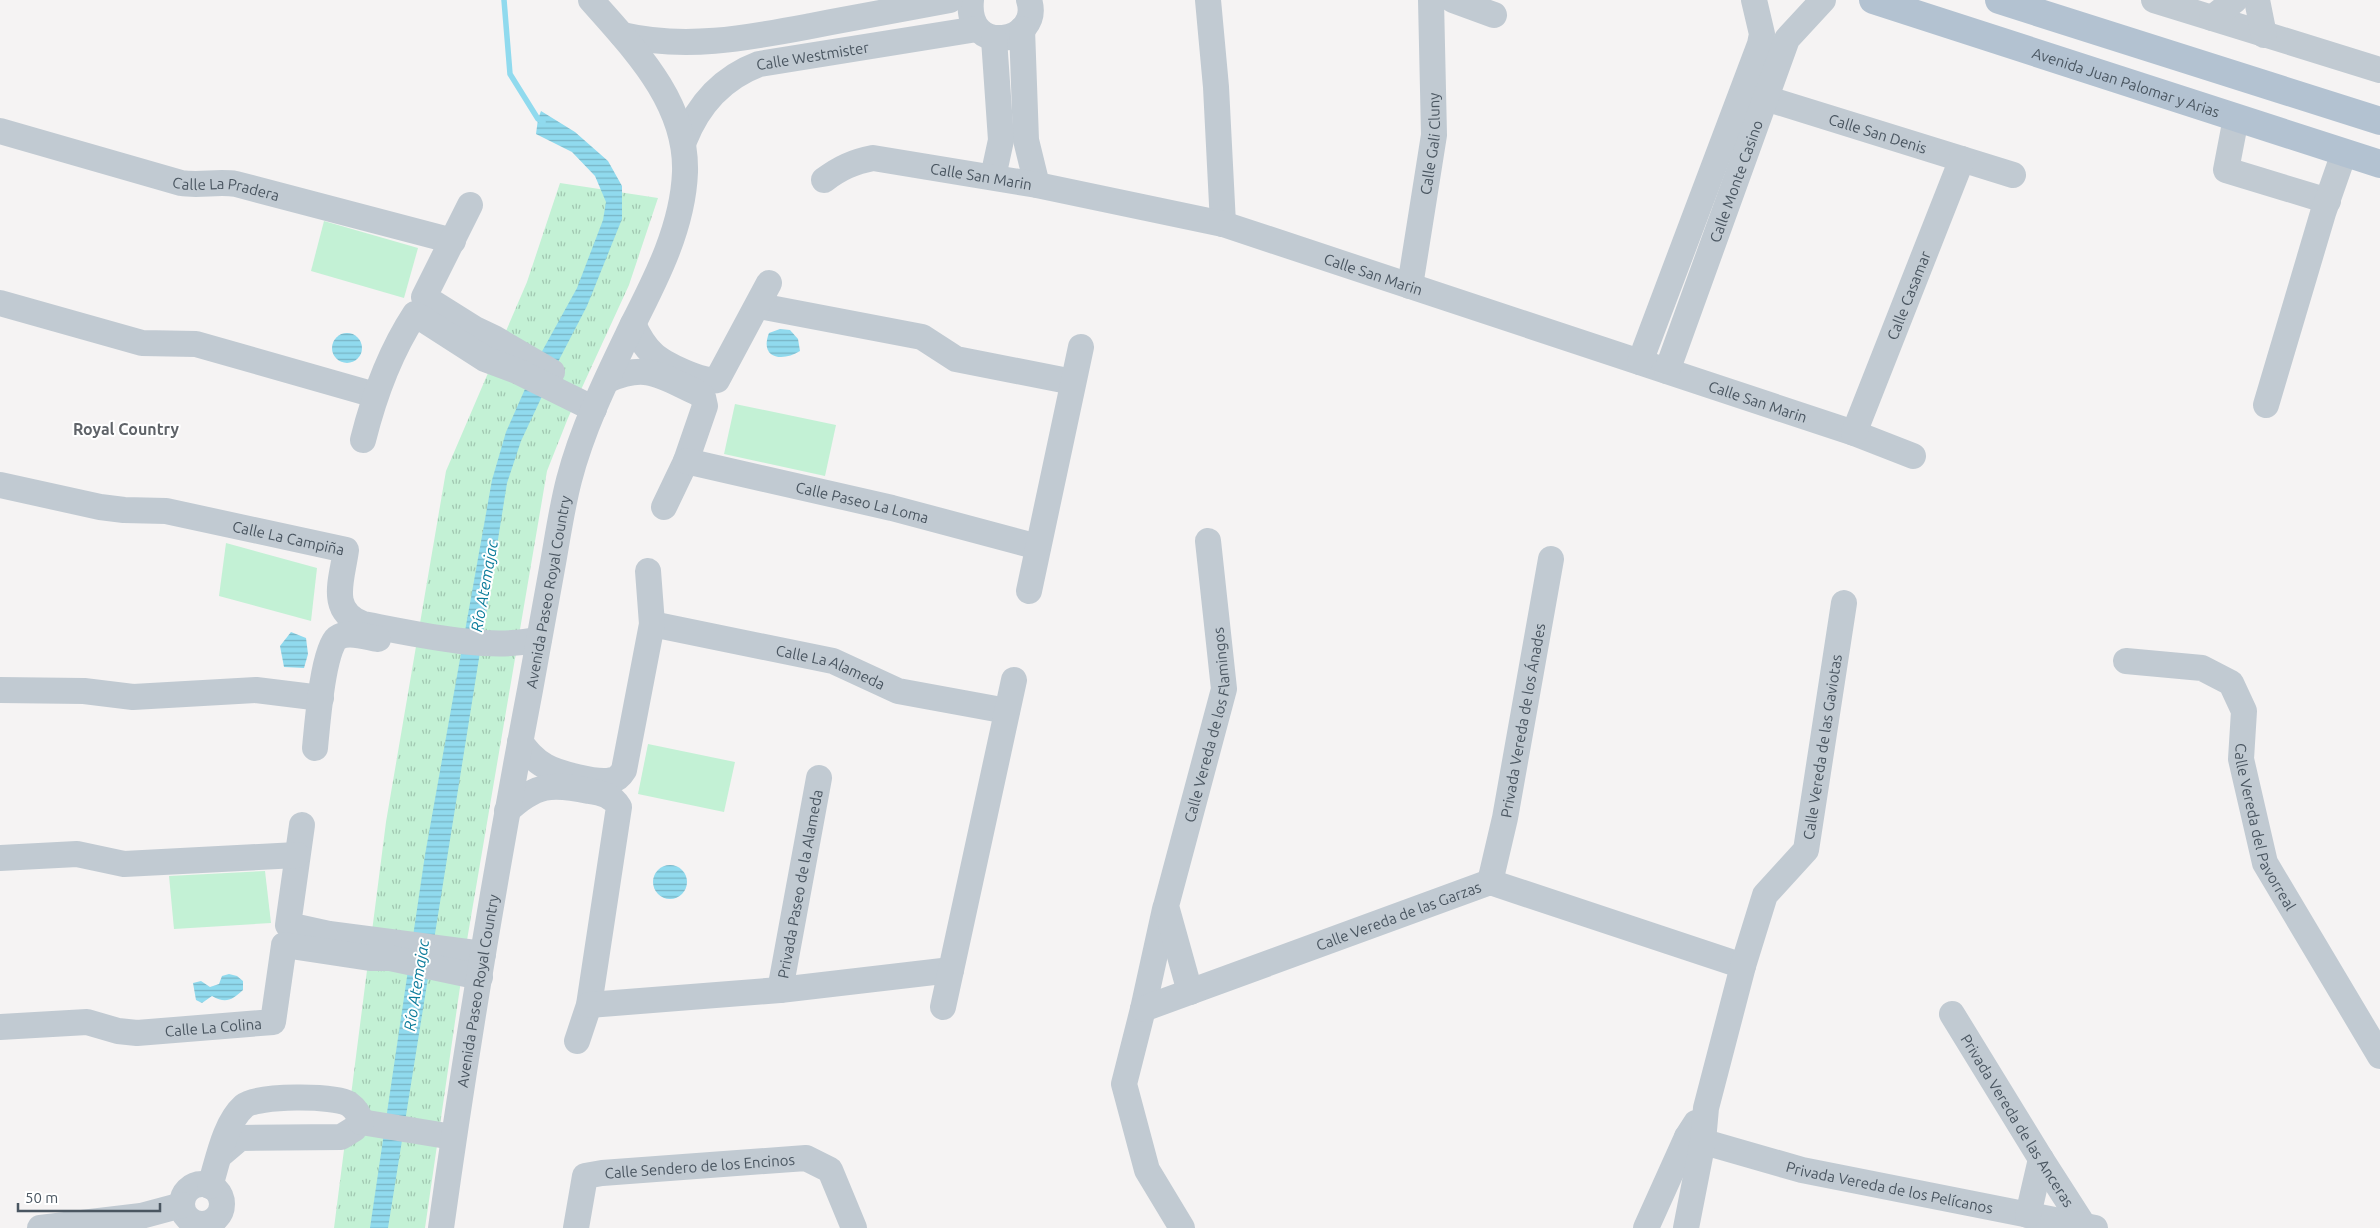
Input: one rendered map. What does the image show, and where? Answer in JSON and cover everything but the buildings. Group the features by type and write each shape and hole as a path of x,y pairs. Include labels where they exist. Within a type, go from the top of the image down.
{"main road":[{"name":"Avenida Juan Palomar y Arias","path":"1873,0 2380,164"},
{"path":"1999,0 2380,120"}],"street":[{"name":"Avenida Paseo Royal Country","path":"441,1228 443,1135 470,963 507,811 565,494 591,394 649,295 670,242 682,201 685,172 684,142 662,89 622,35 591,0"},
{"name":"Calle Westmister","path":"622,35 649,41 677,43 733,40 950,0"},
{"path":"970,0 969,14 986,34 1014,140 1037,185"},
{"path":"1208,0 1216,87 1223,224"},
{"name":"Calle Gali Cluny","path":"1410,286 1434,135 1431,0"},
{"path":"1453,0 1494,15"},
{"name":"Calle Monte Casino","path":"1640,362 1754,95 1787,39 1802,20 1823,0"},
{"path":"2154,0 2380,72"},
{"path":"2212,18 2235,0"},
{"path":"2257,0 2264,35"},
{"path":"993,177 1014,140 1022,29 1028,22 1037,1"},
{"path":"1755,4 1773,19 1784,22 1802,20"},
{"name":"Calle Monte Casino","path":"1667,371 1754,95 1762,34 1755,4"},
{"name":"Calle Westmister","path":"684,142 700,108 719,88 741,72 759,64 986,34 1014,36 1022,29"},
{"path":"733,40 741,72"},
{"name":"Calle San Denis","path":"1754,95 2013,175"},
{"path":"2236,118 2226,170 2328,201"},
{"name":"Calle La Pradera","path":"0,131 181,183 223,182 236,184 453,241"},
{"path":"2266,405 2344,153"},
{"name":"Calle San Marin","path":"824,180 847,165 873,158 1037,185 1223,224 1854,433 1913,456"},
{"name":"Calle Casamar","path":"1854,433 1962,159"},
{"path":"470,205 424,298 474,329 520,363"},
{"path":"633,324 639,336 654,356 712,382 717,380 764,295 922,337 956,359 1073,382"},
{"path":"0,303 142,343 196,344 374,395"},
{"path":"363,440 374,395 407,326 416,314 485,358 545,369 591,394 620,374 645,370 698,393 703,397 705,406 686,461 664,507"},
{"path":"1030,591 1081,347"},
{"name":"Calle Paseo La Loma","path":"686,461 892,508 1038,546"},
{"name":"Calle La Campiña","path":"0,485 106,508 166,511 346,550 339,598 342,610 351,619 363,624 438,644"},
{"name":"Calle Vereda de los Flamingos","path":"1143,1009 1166,906 1224,689 1208,541"},
{"name":"Privada Vereda de los Ánades","path":"1490,882 1505,818 1551,559"},
{"path":"520,742 534,759 554,770 611,781 624,770 652,624 648,571"},
{"name":"Calle Vereda de las Gaviotas","path":"1646,1228 1695,1139 1706,1108 1743,966 1765,895 1806,850 1844,603"},
{"name":"Calle La Alameda","path":"652,624 833,661 898,691 1007,712"},
{"name":"Calle La Campiña","path":"315,748 330,647 337,638 346,634 506,650 539,639"},
{"name":"Calle La Campiña","path":"506,650 533,674"},
{"name":"Calle Vereda del Pavorreal","path":"2126,661 2202,668 2231,683 2244,710 2240,760 2265,864 2380,1056"},
{"path":"943,1006 1014,680"},
{"path":"0,690 84,691 133,698 256,690 321,698"},
{"name":"Privada Paseo de la Alameda","path":"780,990 819,778"},
{"path":"507,811 533,792 560,785 602,793 615,800 619,807 589,1005 577,1041"},
{"name":"Calle La Colina","path":"302,826 288,925 388,950 470,963"},
{"path":"0,858 77,854 124,864 297,855"},
{"name":"Calle Vereda de las Garzas","path":"1143,1009 1490,882 1743,966"},
{"path":"1166,906 1190,992"},
{"name":"Calle La Colina","path":"0,1027 87,1022 137,1033 273,1022 284,945 370,958 388,950"},
{"path":"589,1005 780,990 951,970"},
{"path":"1143,1009 1124,1084 1147,1170 1182,1228"},
{"name":"Privada Vereda de las Anceras","path":"1952,1014 2041,1160 2090,1227"},
{"path":"40,1228 141,1216 211,1222 220,1212 221,1206 219,1194 210,1186 220,1155 236,1131 238,1112 247,1104 284,1098 309,1097 348,1103 361,1122"},
{"path":"236,1131 341,1137 361,1122 443,1135"},
{"name":"Calle Vereda de las Gaviotas","path":"1686,1228 1695,1139"},
{"name":"Privada Vereda de los Pelícanos","path":"1695,1139 1802,1170 2090,1227"},
{"name":"Calle Sendero de los Encinos","path":"576,1228 585,1176 602,1173 806,1158 830,1170 854,1228"},
{"path":"2028,1215 2041,1160"}],"green space":[{"path":"560,183 658,198 629,285 568,418 547,471 466,946 425,1228 334,1228 386,822 446,471 527,282"},
{"path":"324,221 418,248 404,298 311,271"},
{"path":"735,404 836,425 825,476 724,454"},
{"path":"226,543 317,568 311,621 219,596"},
{"path":"648,744 735,762 724,812 638,794"},
{"path":"265,871 271,923 174,929 169,876"}],"water":[{"path":"541,111 575,132 608,161 622,186 622,219 587,306 521,441 507,483 388,1228 370,1228 425,855 492,480 506,432 540,355 577,288 603,220 606,202 595,176 572,152 536,134"},
{"path":"780,329 790,330 798,339 800,351 780,357 770,353 767,348 769,333"},
{"path":"347,333 357,338 362,348 357,358 347,363 337,358 332,348 337,338"},
{"path":"291,632 306,638 308,654 304,668 284,667 280,646"},
{"path":"670,865 677,866 682,870 686,875 686,889 682,894 677,898 670,899 663,898 658,894 654,889 653,882 654,875 658,870 663,866"},
{"path":"229,974 237,976 243,981 243,990 229,1000 221,1000 212,996 202,1003 196,1000 193,983 201,981 210,987 219,984 222,976"}],"waterway":[{"name":"Río Atemajac","path":"504,0 510,74 538,119 543,122"}],"district":[{"name":"Royal Country","path":"126,429"}]}
